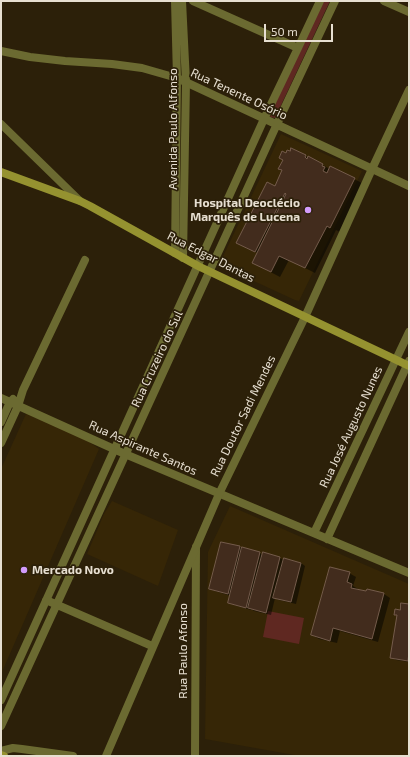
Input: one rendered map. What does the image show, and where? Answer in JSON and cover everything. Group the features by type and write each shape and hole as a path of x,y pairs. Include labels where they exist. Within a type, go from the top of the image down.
{"main road":[{"name":"Rua Edgar Dantas","path":"1,172 80,201 198,266 396,360 408,364"}],"street":[{"name":"Avenida Paulo Alfonso","path":"174,1 177,78 175,253"},
{"name":"Avenida Paulo Alfonso","path":"182,1 186,82 183,258"},
{"path":"193,1 298,48"},
{"name":"Rua Cruzeiro do Sul","path":"1,700 3,689 46,600 264,119 320,1"},
{"name":"Rua Cruzeiro do Sul","path":"1,726 277,124 335,1"},
{"path":"384,1 409,12"},
{"name":"Rua Tenente Osório","path":"1,51 30,57 142,68 177,78 409,186"},
{"name":"Rua Doutor Sadi Mendes","path":"106,756 218,494 305,317 409,90"},
{"path":"1,124 80,201"},
{"path":"1,422 22,390 85,260"},
{"name":"Rua José Augusto Nunes","path":"314,533 409,332"},
{"path":"166,336 178,341"},
{"name":"Rua José Augusto Nunes","path":"327,539 408,364"},
{"name":"Rua Aspirante Santos","path":"1,398 115,450 409,573"},
{"path":"1,443 14,404"},
{"path":"131,413 142,418"},
{"name":"Rua Paulo Afonso","path":"195,756 196,547"},
{"path":"46,600 152,646"},
{"path":"3,689 16,694"},
{"path":"1,751 13,748 74,756"}],"shaded area":[{"path":"323,1 330,1 275,118 270,117 280,93"},
{"name":"Hospital Deoclécio Marquês de Lucena","path":"281,134 362,171 299,301 219,265"},
{"name":"Mercado Novo","path":"26,414 78,434 99,449 2,672 1,469"},
{"path":"112,501 178,530 158,586 87,554 104,514"},
{"path":"230,506 409,584 409,756 300,756 205,739 208,552"},
{"path":"268,611 304,618 299,644 263,637"}],"building":[{"name":"Hospital Deoclécio Marquês de Lucena","path":"291,148 306,155 305,157 307,159 308,156 323,164 322,166 325,167 323,171 327,173 330,166 355,178 330,228 327,226 305,268 279,256 271,272 252,263 286,194 285,193 255,252 236,243 267,182 275,186 282,170 278,169 283,160 279,158 282,151 286,153 287,150 290,151"},
{"path":"221,542 240,546 228,594 209,589"},
{"path":"242,547 260,552 246,608 228,603"},
{"path":"263,552 280,557 266,613 248,608"},
{"path":"284,558 301,563 291,602 273,598"},
{"path":"330,567 350,572 347,582 352,584 351,588 366,591 367,589 384,593 372,639 333,628 330,641 311,635"},
{"path":"401,603 409,604 408,661 390,658 397,615 394,615 395,609 400,610"}],"place":[{"name":"Hospital Deoclécio Marquês de Lucena","path":"308,210"},
{"name":"Mercado Novo","path":"24,570"}]}
